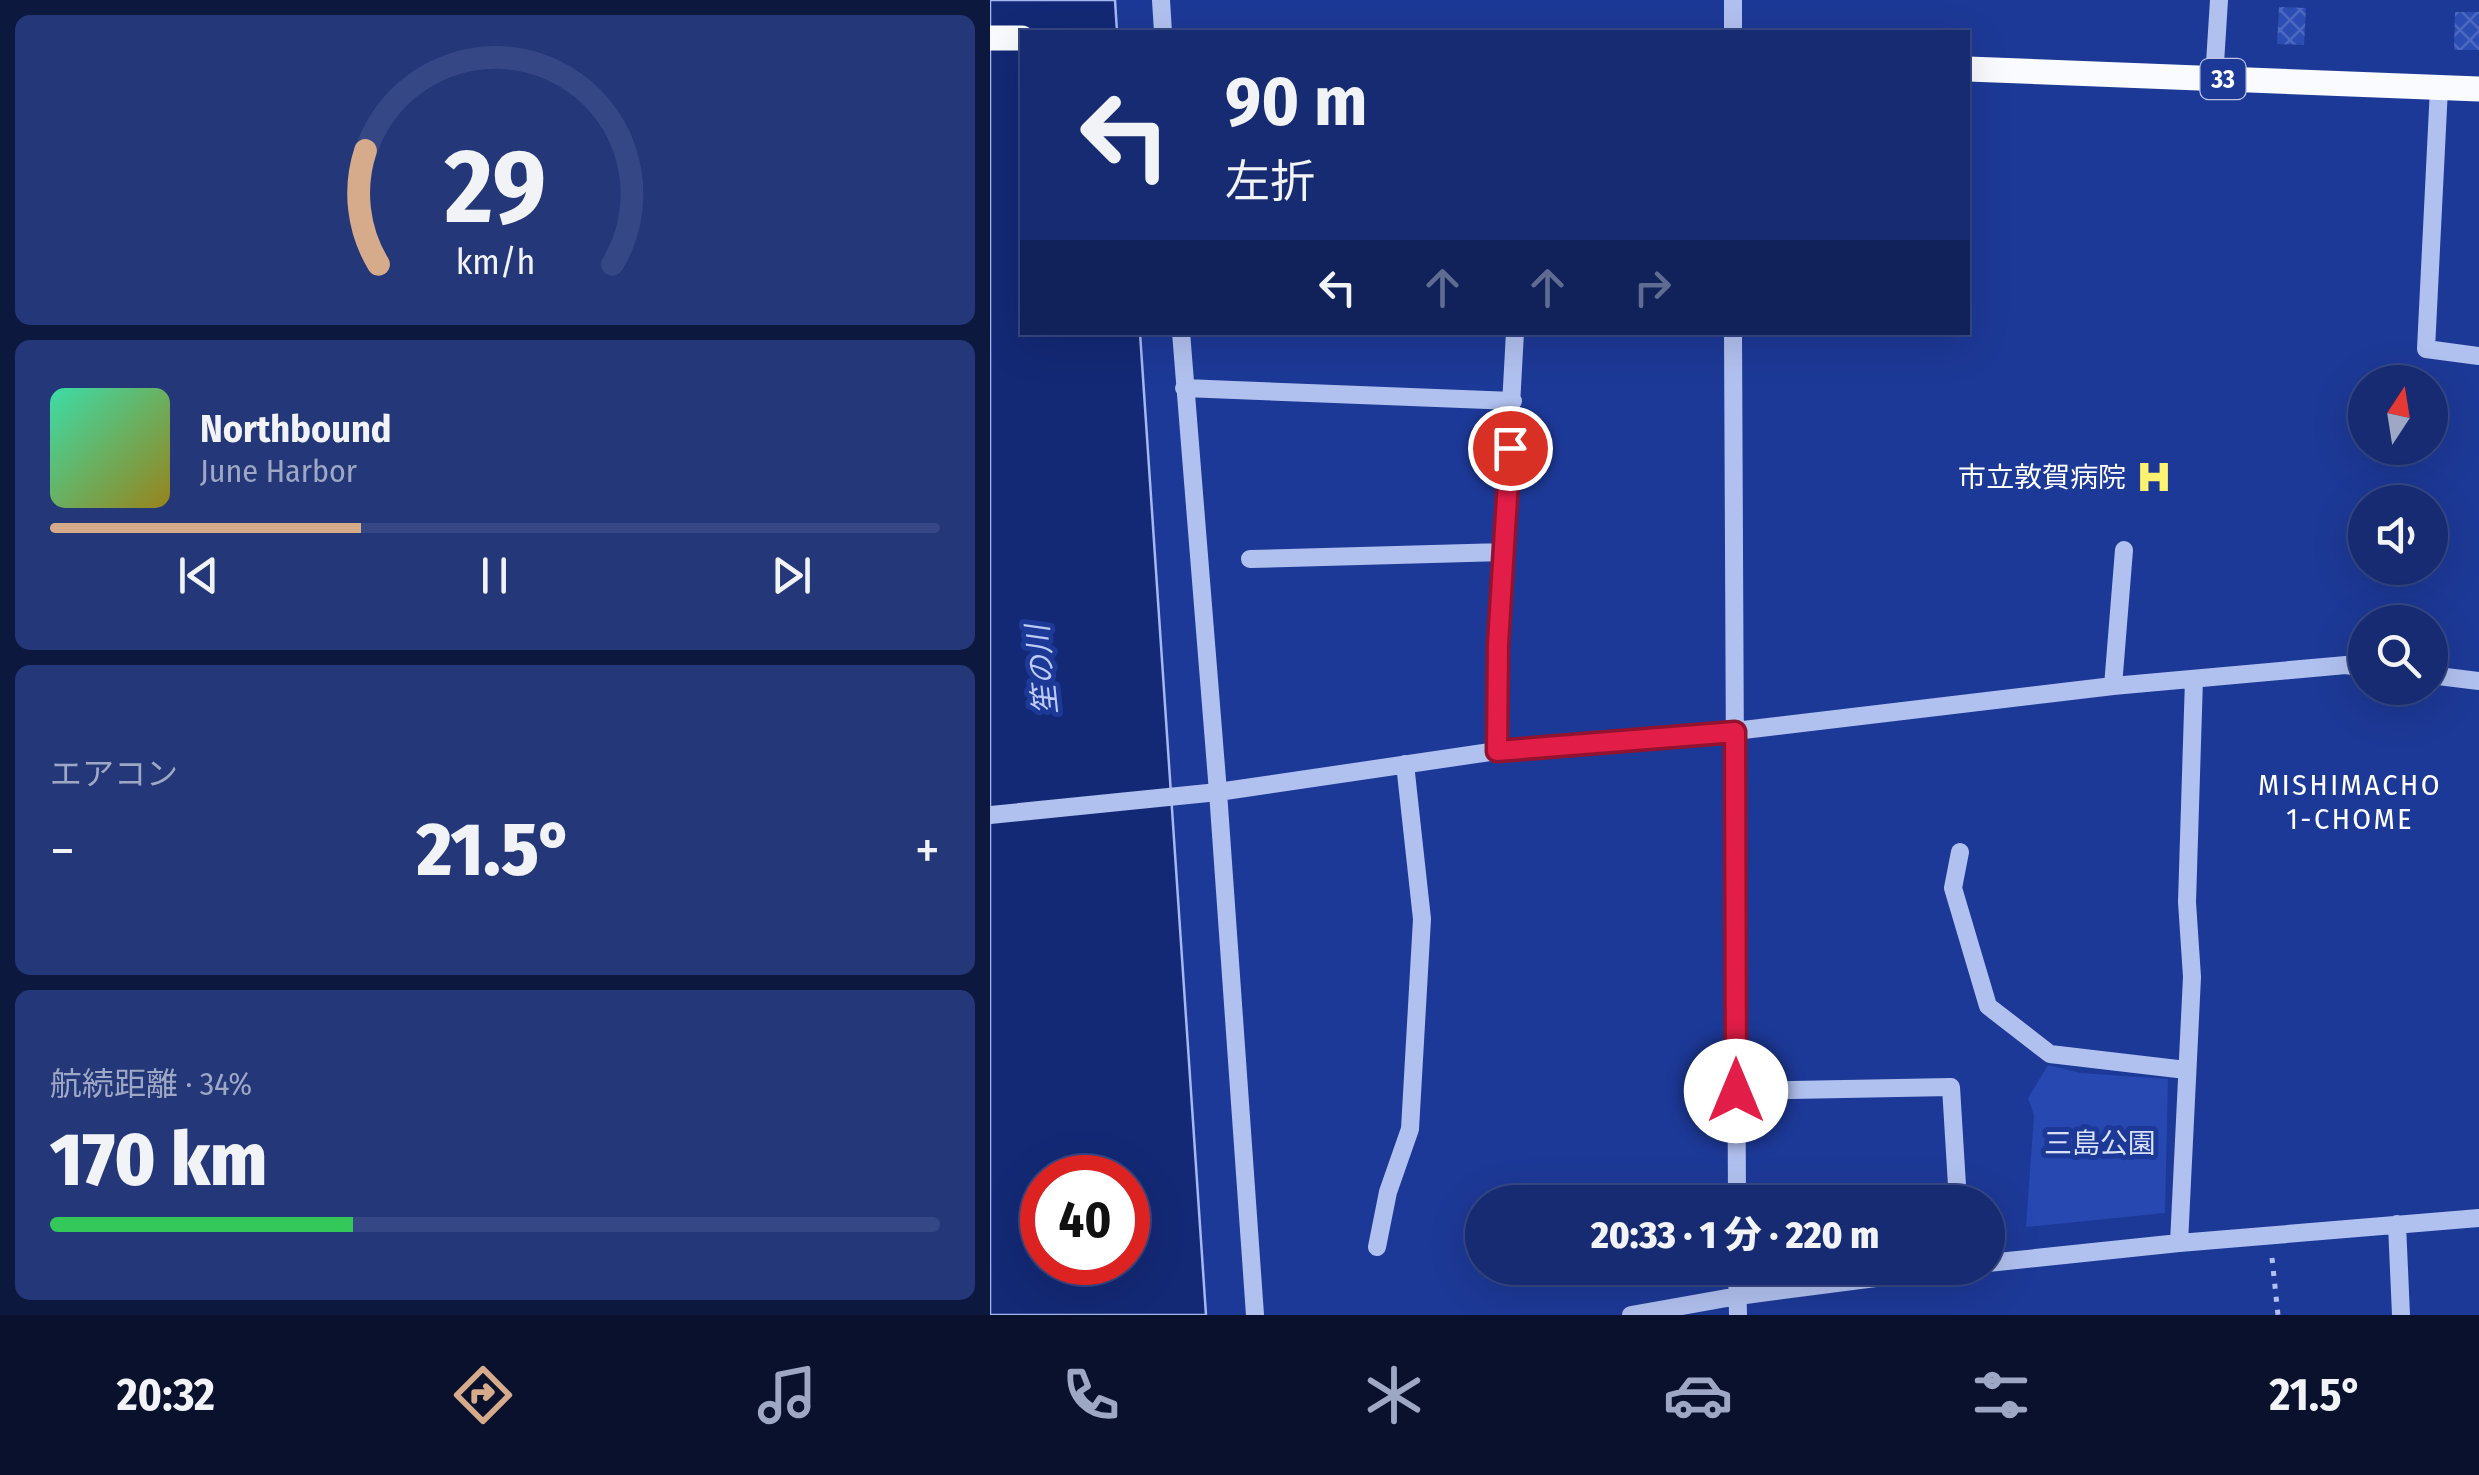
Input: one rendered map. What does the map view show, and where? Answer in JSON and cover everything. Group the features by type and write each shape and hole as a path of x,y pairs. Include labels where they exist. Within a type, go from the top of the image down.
{"main road":[{"path":"990,38 1020,38"},
{"name":"33","path":"1970,70 2479,89"}],"street":[{"path":"1160,0 1163,30"},
{"path":"1733,0 1733,30"},
{"path":"2214,79 2218,0"},
{"path":"2440,88 2426,349 2479,356"},
{"path":"1181,335 1255,1315"},
{"path":"1497,751 1498,644 1515,335"},
{"path":"1733,335 1737,1185"},
{"path":"1184,388 1513,401"},
{"path":"2113,686 2124,550"},
{"path":"1250,559 1504,552"},
{"path":"990,815 1218,792 1497,751 1735,732 2113,686 2348,666"},
{"path":"2448,678 2479,681"},
{"path":"2179,1242 2192,977 2187,902 2194,679"},
{"path":"1377,1247 1388,1192 1410,1129 1422,919 1405,764"},
{"path":"1960,852 1952,888 1988,1006 2050,1054 2186,1070"},
{"path":"1736,1091 1951,1087 1957,1185"},
{"path":"2005,1262 2179,1242 2479,1218"},
{"path":"2397,1224 2401,1315"},
{"path":"1631,1315 1738,1306 1856,1285"}],"path":[{"path":"2270,1234 2278,1315"}],"green space":[{"name":"三島公園","path":"2048,1065 2081,1073 2168,1079 2165,1213 2026,1227 2034,1115 2028,1098"}],"water":[{"name":"笙の川","path":"990,0 1115,0 1117,30 1020,30 1020,335 1140,335 1206,1315 990,1315"}],"building":[{"path":"2279,7 2306,8 2304,45 2277,44"},
{"path":"2455,12 2479,12 2479,50 2454,50"}],"place":[{"name":"市立敦賀病院","path":"2154,477"}],"district":[{"name":"MISHIMACHO 1-CHOME","path":"2350,802"}],"route":[{"path":"1510,448 1498,644 1497,751 1735,732 1736,1091"}]}
